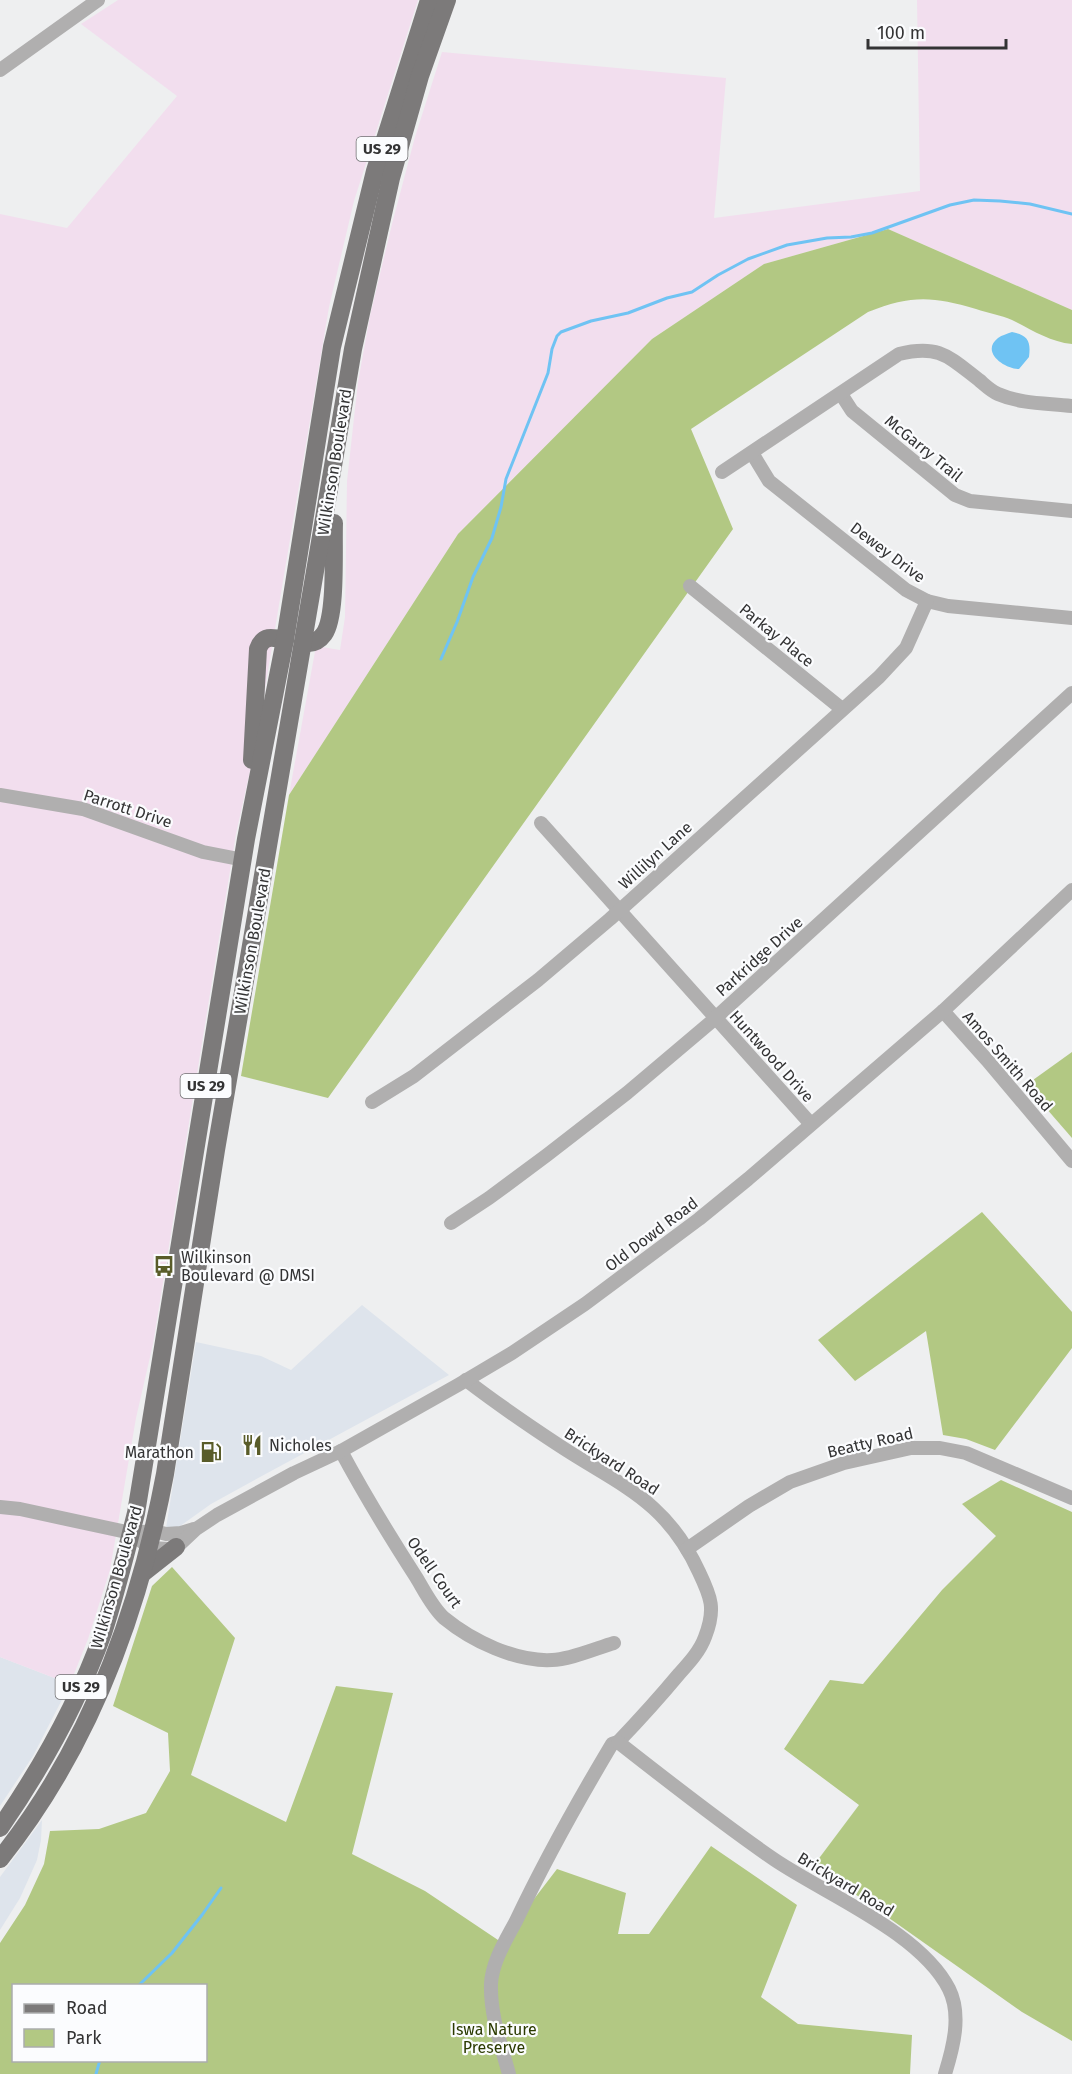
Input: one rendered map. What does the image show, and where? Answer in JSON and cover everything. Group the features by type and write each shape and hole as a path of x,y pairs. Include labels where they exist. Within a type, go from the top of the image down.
{"main road":[{"name":"Wilkinson Boulevard","path":"0,1828 54,1742 88,1671 106,1623 131,1533 144,1472 155,1390 187,1211 246,839 285,640 332,347 360,228 429,0"},
{"name":"Wilkinson Boulevard","path":"0,1859 52,1785 90,1714 121,1639 152,1539 165,1474 218,1139 304,643 310,644 319,640 329,623 338,440 353,349 391,178 420,76 447,0"},
{"path":"246,839 258,650 260,642 265,638 285,640"},
{"path":"143,1573 176,1547"}],"street":[{"path":"0,70 98,0"},
{"path":"360,228 378,233"},
{"path":"722,472 900,354 916,350 932,351 948,357 996,393 1016,400 1072,406"},
{"name":"McGarry Trail","path":"841,394 852,411 955,495 970,501 1072,511"},
{"name":"Dewey Drive","path":"752,453 769,481 906,590 927,601 948,606 1072,618"},
{"name":"Parkay Place","path":"690,586 842,709"},
{"name":"Willilyn Lane","path":"372,1102 414,1076 538,980 879,677 906,648 927,601"},
{"path":"285,640 304,643"},
{"name":"Parkridge Drive","path":"451,1223 556,1149 627,1093 716,1017 1072,693"},
{"name":"Parrott Drive","path":"0,795 82,809 203,852 244,860"},
{"name":"Huntwood Drive","path":"541,823 810,1123"},
{"name":"Old Dowd Road","path":"176,1547 196,1529 265,1488 340,1451 466,1380 542,1333 627,1274 739,1186 943,1011 1072,890"},
{"name":"Amos Smith Road","path":"943,1011 1072,1161"},
{"name":"Brickyard Road","path":"466,1380 562,1447 617,1479 642,1497 669,1523 687,1549 712,1602 710,1622 705,1636 690,1661 618,1742 612,1744 555,1842 493,1972 491,1983 493,2008 509,2074"},
{"name":"Beatty Road","path":"687,1549 749,1506 790,1482 844,1463 911,1448 940,1448 966,1453 1072,1498"},
{"name":"Odell Court","path":"340,1451 377,1517 426,1593 443,1616 452,1623 503,1652 520,1658 554,1661 614,1643"},
{"path":"0,1507 20,1509 131,1533 152,1539 169,1549 176,1547"},
{"name":"Old Dowd Road","path":"152,1539 196,1529"},
{"name":"Brickyard Road","path":"618,1742 751,1843 797,1874 896,1934 930,1963 948,1987 955,2007 953,2045 945,2074"}],"shaded area":[{"path":"118,0 418,0 354,201 329,307 255,748 236,834 153,1344 136,1418 110,1570 88,1639 70,1684 0,1657 0,214 67,228 177,96 81,24"},
{"path":"917,0 1072,0 1072,310 888,229 764,264 652,339 458,534 289,795 316,646 340,650 345,617 347,481 358,382 370,316 392,224 415,137 442,52 726,78 714,218 920,191"},
{"path":"362,1305 449,1375 211,1504 176,1529 166,1528 196,1342 261,1356 291,1370"},
{"path":"0,1657 70,1684 33,1756 0,1806"},
{"path":"42,1820 37,1860 20,1898 0,1930 0,1877"}],"green space":[{"path":"888,229 1072,310 1072,344 1049,338 1008,318 960,305 934,300 909,300 868,312 691,429 733,529 328,1098 241,1076 289,795 458,534 652,339 764,264"},
{"path":"1072,1052 1072,1138 1026,1085"},
{"path":"982,1212 1072,1312 1072,1348 995,1450 966,1439 943,1435 926,1331 855,1381 818,1340"},
{"path":"1001,1480 1072,1512 1072,2041 1022,2012 814,1865 859,1805 784,1749 830,1680 863,1684 942,1590 996,1536 962,1504"},
{"name":"Iswa Nature Preserve","path":"172,1567 235,1638 191,1775 286,1822 336,1686 393,1693 352,1854 425,1891 501,1942 557,1869 626,1893 618,1934 649,1934 711,1846 797,1905 761,1997 798,2024 912,2035 910,2074 0,2074 0,1943 25,1905 44,1864 50,1831 99,1829 146,1813 170,1771 168,1733 113,1706 152,1586"}],"water":[{"path":"1012,332 1022,335 1029,343 1029,357 1019,369 1001,363 996,359 992,349 993,343 998,338"}],"waterway":[{"path":"441,659 473,577 492,538 506,479 548,373 552,349 561,332 692,292 748,259 787,245 872,233 950,205 974,200 1000,201 1030,204 1072,214"},
{"path":"140,1984 172,1953 221,1888"},
{"path":"96,2074 99,2062"}],"place":[{"name":"Wilkinson Boulevard @ DMSI","path":"164,1266"},
{"name":"Nicholes","path":"252,1445"},
{"name":"Marathon","path":"211,1452"}]}
